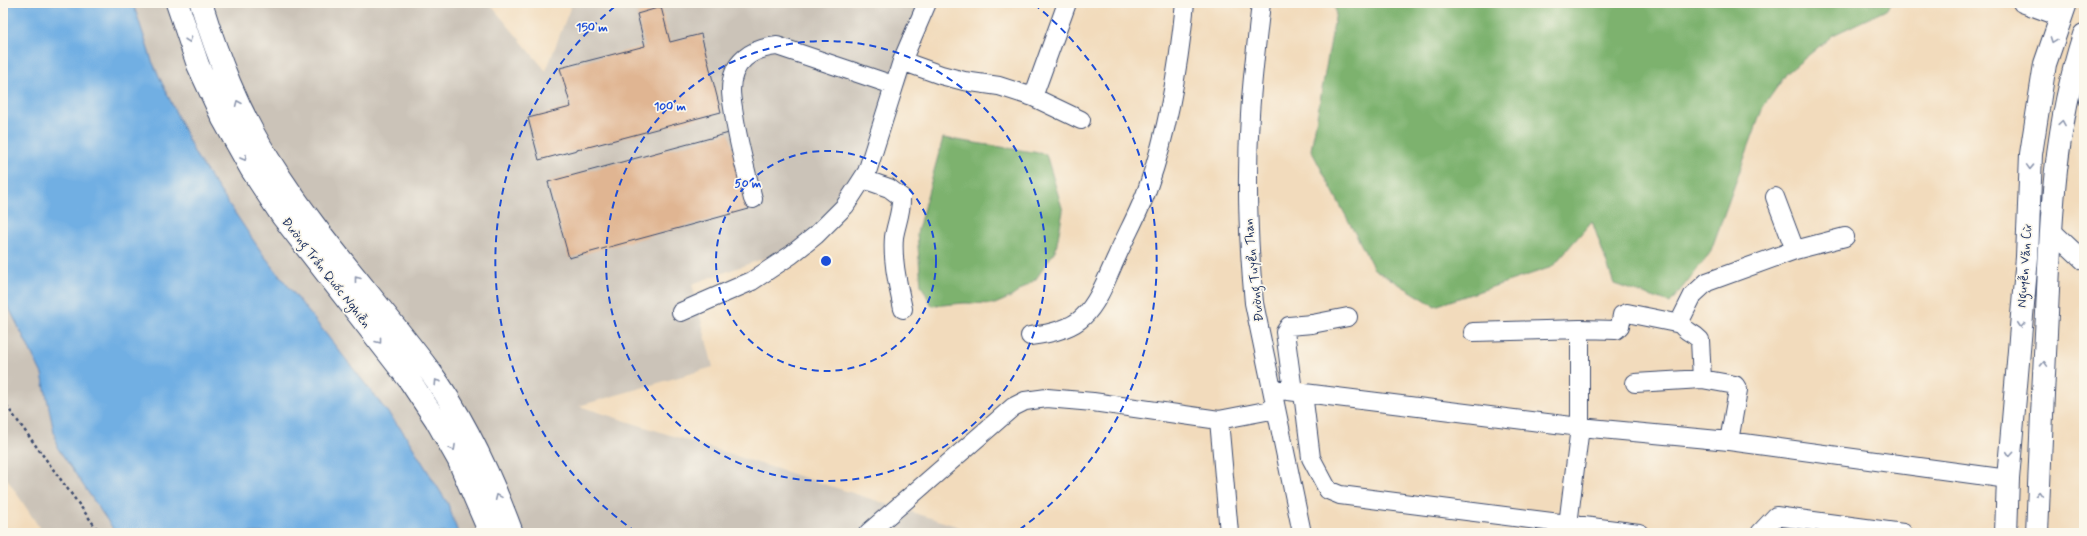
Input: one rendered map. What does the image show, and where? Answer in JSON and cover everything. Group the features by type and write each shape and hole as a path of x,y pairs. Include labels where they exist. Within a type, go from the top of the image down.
{"main road":[{"name":"Đường Trần Quốc Nghiễn","path":"177,3 198,65 223,119 251,170 282,216 410,381 436,420 458,459 490,533"},
{"name":"Đường Trần Quốc Nghiễn","path":"201,3 218,56 240,109 268,159 299,205 438,384 478,452 500,501 512,533"},
{"name":"Nguyễn Văn Cừ","path":"2006,533 2008,479 2027,257 2031,154 2045,64 2064,10"},
{"name":"Nguyễn Văn Cừ","path":"2037,533 2053,187 2064,110 2074,66 2084,35"}],"street":[{"path":"681,312 752,281 791,255 816,235 845,206 863,179 902,60 927,3"},
{"path":"1033,97 1067,3"},
{"path":"1030,336 1044,335 1073,325 1084,317 1092,306 1106,278 1148,189 1160,150 1172,96 1186,3"},
{"name":"Đường Tuyển Than","path":"1261,3 1250,115 1248,210 1254,303 1272,389 1271,411 1292,484 1302,533"},
{"path":"2022,3 2064,10"},
{"path":"752,199 736,130 731,89 736,72 745,57 763,47 777,46 893,85"},
{"path":"902,60 940,75 964,81 999,86 1033,97 1081,120"},
{"path":"863,179 889,188 901,197 901,204 894,236 894,254 903,309"},
{"path":"1775,197 1795,250"},
{"path":"2050,228 2084,261"},
{"path":"1679,322 1693,295 1707,282 1795,250 1845,237"},
{"path":"1473,332 1580,328 1616,330 1620,326 1622,315 1627,313 1676,323 1679,322"},
{"path":"1348,317 1312,324 1289,326 1286,328 1285,332 1311,458 1320,478 1328,490 1340,495 1568,528 1639,533"},
{"path":"1679,322 1686,332 1697,336 1700,340 1702,379"},
{"path":"1568,528 1580,427 1580,328"},
{"path":"1635,383 1702,379 1737,386 1738,390 1729,441"},
{"path":"1272,389 1580,427 1729,441 2008,479"},
{"path":"868,533 1013,407 1025,401 1046,398 1065,399 1219,420 1271,411"},
{"path":"1219,420 1229,533"},
{"path":"1292,484 1320,478"},
{"path":"1760,533 1776,516 1903,533"}],"path":[{"path":"3,401 76,498 100,533"}],"shaded area":[{"path":"80,3 489,3 546,71 572,3 934,3 919,38 896,114 855,187 802,245 692,284 713,367 579,406 978,533 43,533 3,473 3,124"}],"green space":[{"path":"1334,3 1891,3 1886,10 1833,35 1787,73 1763,107 1710,253 1670,303 1614,284 1592,221 1552,267 1435,306 1374,269 1311,150 1336,12"},
{"path":"943,138 1046,154 1063,211 1056,249 1036,279 1011,297 995,304 964,303 932,306 921,285 917,233"}],"water":[{"path":"3,3 133,3 152,61 195,154 262,253 404,433 448,504 458,533 116,533 57,447 42,374 3,296"}],"building":[{"path":"661,7 670,42 701,34 721,112 539,160 528,118 571,107 560,68 645,46 637,14"},
{"path":"729,133 749,209 569,258 548,182"},
{"path":"1799,527 1840,533 1798,533"}]}
